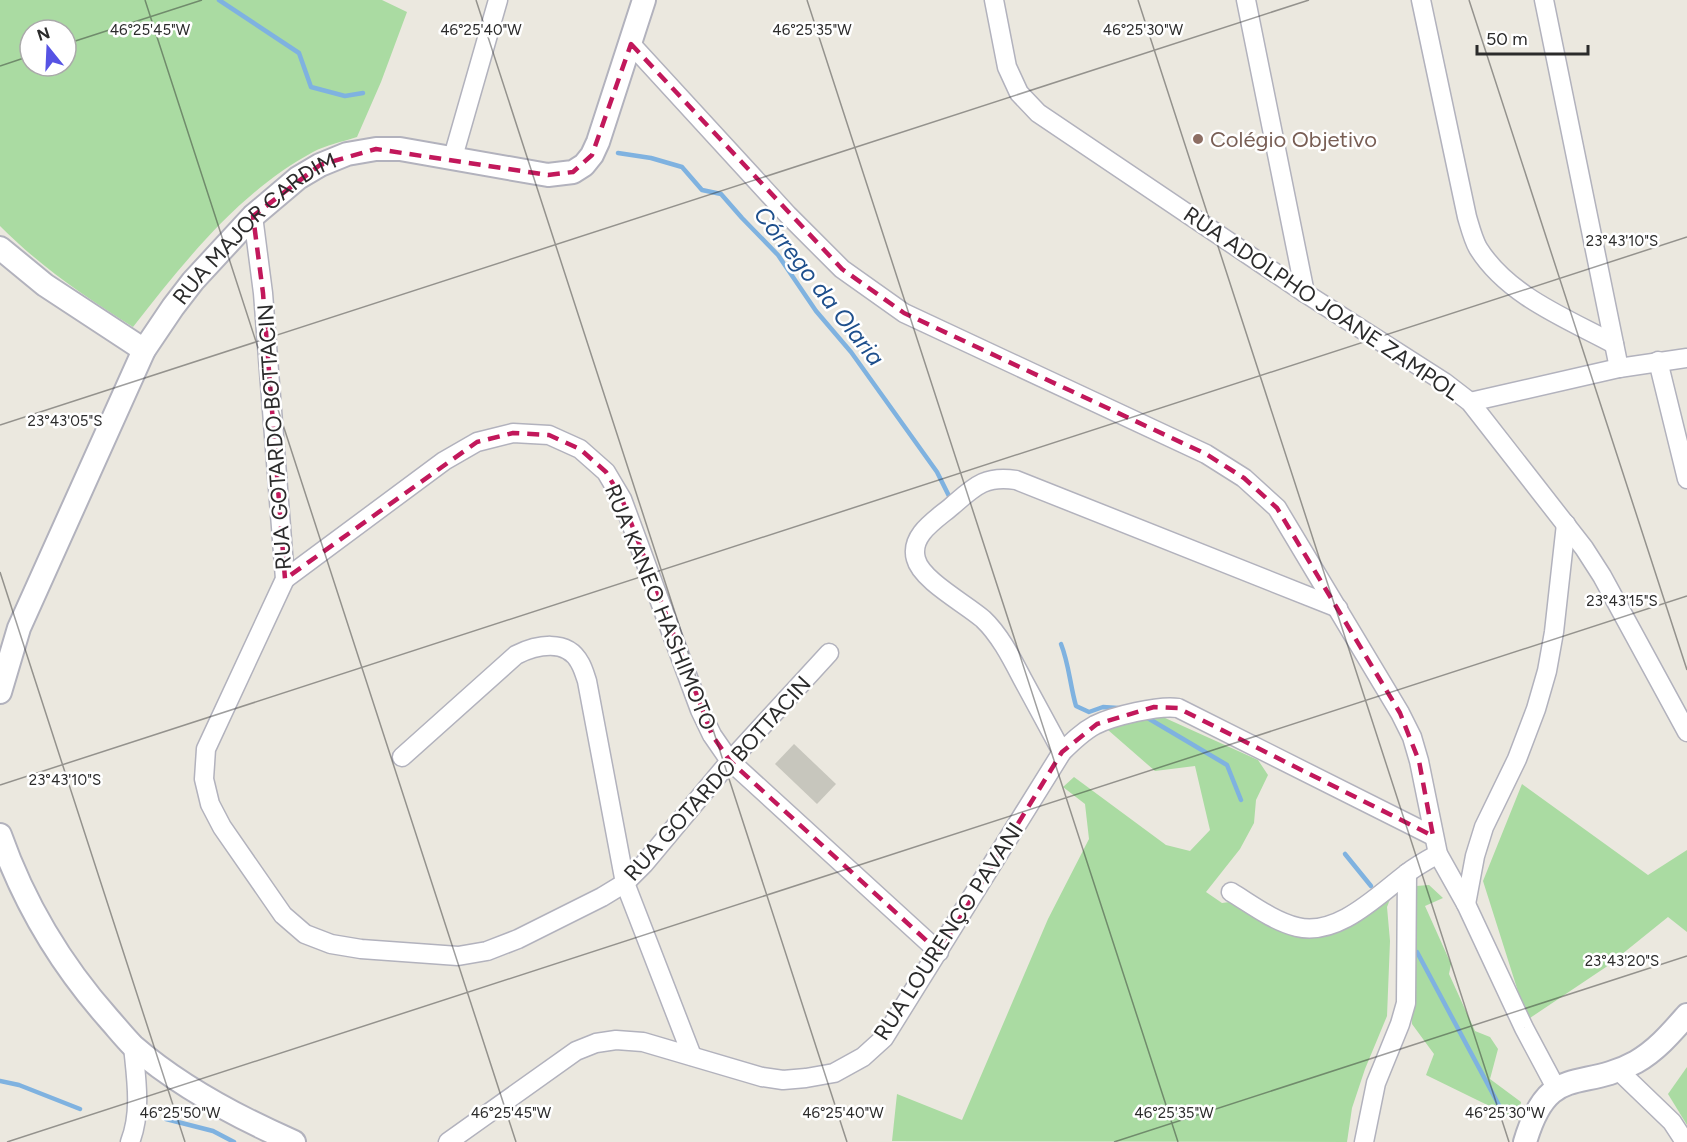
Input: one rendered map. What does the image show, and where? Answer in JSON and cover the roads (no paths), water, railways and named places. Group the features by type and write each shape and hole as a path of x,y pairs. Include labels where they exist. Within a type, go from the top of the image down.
{"street":[{"path":"453,158 498,0"},
{"name":"RUA MAJOR CARDIM","path":"0,692 19,628 144,350 193,281 253,216 298,178 320,165 347,154 376,149 400,149 548,175 573,172 584,165 592,155 644,0"},
{"name":"RUA ADOLPHO JOANE ZAMPOL","path":"994,0 1007,67 1019,93 1038,113 1305,293 1444,382 1470,402 1566,524 1602,576 1687,732"},
{"path":"1246,0 1305,293"},
{"path":"1421,0 1467,217 1477,246 1496,272 1531,299 1614,345"},
{"path":"1544,0 1619,368"},
{"path":"631,44 788,215 842,268 904,313 1206,454 1244,478 1277,508 1400,713 1412,737 1438,854 1466,904 1524,1028 1556,1088"},
{"name":"RUA GOTARDO BOTTACIN","path":"253,216 263,293 285,579 206,749 204,778 210,804 222,827 283,915 305,934 331,944 361,949 458,956 488,951 518,939 602,897 625,883 644,864 730,761 829,653"},
{"path":"0,248 45,285 144,350"},
{"path":"1470,402 1619,368 1687,358"},
{"path":"1658,361 1687,479"},
{"name":"RUA KANEO HASHIMOTO","path":"285,579 444,461 477,442 513,433 549,435 580,449 606,472 622,499 700,711 712,735 730,761 939,952"},
{"path":"1062,752 1006,649 984,620 923,573 915,559 915,546 920,534 976,486 987,480 1001,478 1016,480 1338,608"},
{"path":"1466,904 1475,856 1484,827 1517,759 1536,709 1547,671 1554,632 1566,524"},
{"path":"402,756 516,656 531,648 549,645 568,650 580,661 587,681 625,883 692,1056"},
{"name":"RUA LOURENÇO PAVANI","path":"448,1142 576,1051 596,1043 616,1040 643,1042 762,1077 783,1080 834,1073 863,1057 884,1038 1062,752 1076,738 1097,724 1154,707 1178,708 1433,836"},
{"path":"0,835 21,889 58,953 93,1001 133,1046 195,1092 249,1122 294,1142"},
{"path":"1231,892 1282,922 1298,928 1316,928 1356,913 1407,873 1438,854"},
{"path":"1364,1142 1376,1083 1406,1003 1407,873"},
{"path":"1525,1142 1535,1113 1545,1097 1556,1088 1618,1070 1636,1062 1669,1036 1687,1015"},
{"path":"130,1142 134,1133 137,1101 133,1046"},
{"path":"1618,1070 1672,1122 1685,1142"}],"waterway":[{"name":"Córrego da Olaria","path":"219,0 299,53 311,87 345,96 363,93"},
{"name":"Córrego da Olaria","path":"618,153 651,158 682,167 702,190 721,194 778,255 816,311 851,352 937,472 950,498"},
{"name":"Córrego da Olaria","path":"1061,644 1076,706 1089,712 1103,707 1118,708"},
{"name":"Córrego da Olaria","path":"1146,717 1227,765 1241,800"},
{"name":"Córrego da Olaria","path":"1345,854 1371,886"},
{"name":"Córrego da Olaria","path":"1417,952 1501,1109"},
{"path":"0,1081 19,1085 80,1109"},
{"path":"166,1119 213,1131 234,1142"}],"place":[{"name":"Colégio Objetivo","path":"1198,139"}]}
